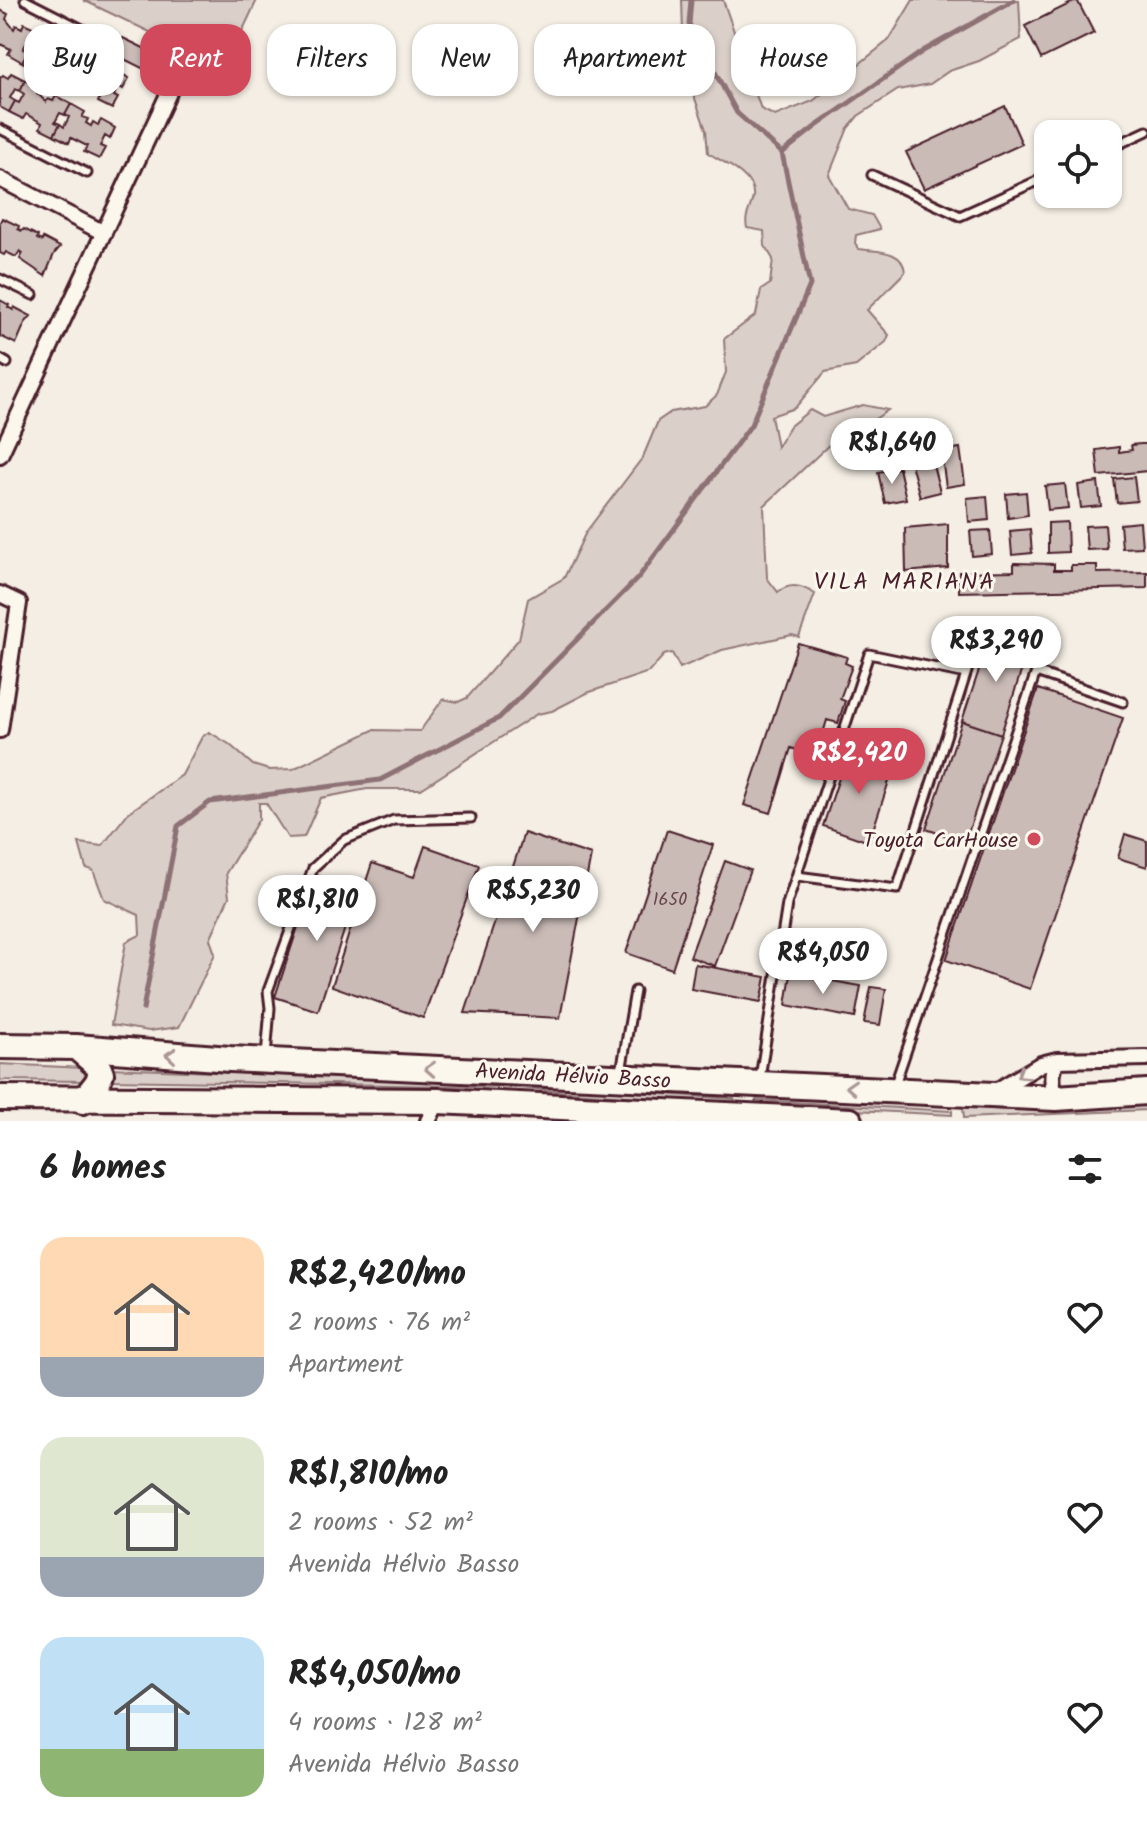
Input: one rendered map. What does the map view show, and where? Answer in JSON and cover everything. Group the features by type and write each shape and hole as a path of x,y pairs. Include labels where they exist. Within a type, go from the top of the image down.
{"main road":[{"name":"Avenida Hélvio Basso","path":"0,1046 76,1047 265,1061 1056,1098 1147,1092"},
{"path":"76,1047 98,1066 101,1074 83,1101"},
{"name":"Avenida Hélvio Basso","path":"0,1098 850,1121"}],"street":[{"path":"0,455 167,96"},
{"path":"0,179 104,233"},
{"path":"0,594 19,603 0,730"},
{"path":"990,1094 1031,1069 1057,1060 1147,1058"},
{"path":"1056,1098 1052,1070 1057,1060"}],"lane":[{"path":"25,0 72,24"},
{"path":"0,129 87,173"},
{"path":"1122,143 1147,131"},
{"path":"872,175 960,216 1034,182"},
{"path":"0,279 33,295"},
{"path":"797,876 897,889 979,634"},
{"path":"759,1083 787,904 869,654 966,674"},
{"path":"893,1089 1036,672 1123,702"},
{"path":"265,1061 270,1008 268,991 313,868 344,840 394,820 471,818"},
{"path":"620,1077 635,991"}],"shaded area":[{"path":"83,0 257,0 246,24 140,24 140,27"},
{"path":"682,0 723,0 731,24 731,96 756,96 761,109 775,116 819,96 856,96 856,66 889,40 913,0 1019,0 1021,39 979,61 949,71 930,84 898,90 858,116 848,128 829,175 848,209 872,215 880,229 856,235 855,243 859,249 894,255 900,259 905,272 867,310 889,335 886,342 856,366 825,372 795,408 771,416 777,447 790,426 810,410 823,417 863,405 888,410 862,428 833,441 764,506 767,578 778,592 796,586 815,594 799,637 792,635 722,650 680,668 672,653 664,655 649,672 587,693 552,711 537,714 421,789 367,789 321,798 304,837 288,838 266,803 259,803 259,819 226,873 229,897 210,939 215,954 179,1027 149,1031 111,1025 126,942 140,935 139,915 104,899 93,870 86,868 79,843 102,846 128,813 182,775 202,737 209,732 229,744 253,765 269,770 293,769 373,730 420,731 443,699 458,702 467,698 519,639 528,599 564,578 586,532 643,457 658,421 671,412 705,406 717,395 726,372 724,339 756,315 761,290 770,284 773,259 765,246 764,231 747,228 753,189 737,170 708,153 706,130 694,96 715,96 715,24 683,24"},
{"path":"0,1064 85,1068 90,1071 85,1081 0,1080"},
{"path":"109,1068 503,1083 734,1099 735,1104 503,1087 109,1080"},
{"path":"756,1100 952,1111 952,1115 756,1105"},
{"path":"1147,1105 1147,1110 964,1118 963,1107 1007,1110"}],"building":[{"path":"1077,0 1094,33 1041,59 1025,26"},
{"path":"0,10 8,14 6,19 14,29 16,25 22,28 26,24 22,62 8,54 11,49 0,44"},
{"path":"124,38 140,46 140,67 124,59"},
{"path":"11,73 24,80 20,91 15,89 10,98 15,101 9,112 0,107 0,78 3,75 8,78"},
{"path":"24,94 40,96 46,102 48,99 53,101 56,96 71,104 65,115 60,113 55,122 60,124 54,135 40,128 42,123 26,114 23,119 9,112 15,101 19,103"},
{"path":"100,97 118,98 112,109 98,102"},
{"path":"71,104 85,112 82,117 88,119 86,123 91,126 93,122 98,125 101,120 115,128 110,139 105,136 100,146 105,148 99,159 84,152 87,146 71,138 69,143 54,135 60,124 64,127 69,117 65,115"},
{"path":"1005,106 1022,144 924,189 906,152"},
{"path":"2,218 19,226 18,229 22,231 24,229 38,236 37,239 42,241 43,238 60,247 45,276 20,259 23,253 20,251 16,257 6,252 4,255 0,253"},
{"path":"0,300 13,310 14,307 31,316 16,344 0,336"},
{"path":"922,422 940,492 920,497 901,427"},
{"path":"1147,444 1147,471 1099,476 1096,450 1119,447 1119,452 1132,450 1131,445"},
{"path":"960,448 965,484 946,487 941,451"},
{"path":"899,468 906,499 885,503 878,472"},
{"path":"1134,477 1137,501 1117,503 1114,479"},
{"path":"1098,482 1101,506 1081,508 1078,485"},
{"path":"1065,484 1068,508 1048,510 1045,486"},
{"path":"1026,492 1028,515 1008,518 1006,494"},
{"path":"987,496 989,520 969,522 967,498"},
{"path":"1067,522 1068,552 1048,553 1048,523"},
{"path":"1140,522 1142,547 1122,548 1120,524"},
{"path":"948,524 948,568 906,572 905,528"},
{"path":"1105,525 1107,549 1087,550 1085,526"},
{"path":"1030,529 1032,553 1012,555 1010,531"},
{"path":"990,530 992,554 972,556 970,531"},
{"path":"1014,563 1054,564 1054,570 1071,570 1071,565 1097,565 1097,573 1147,572 1147,588 959,592 959,572 1014,571"},
{"path":"991,634 1029,647 1001,734 962,721"},
{"path":"798,643 847,657 845,663 852,666 840,699 845,701 838,723 827,720 822,737 833,741 827,760 791,748 771,813 744,805"},
{"name":"Toyota CarHouse","path":"1038,689 1123,718 1030,989 946,960"},
{"path":"962,721 1001,734 965,842 926,829"},
{"path":"848,751 894,766 869,842 823,826"},
{"path":"667,830 713,845 672,969 626,953"},
{"path":"524,833 591,855 560,1018 465,1013"},
{"path":"1125,834 1147,841 1147,867 1118,858"},
{"path":"425,846 479,865 423,1018 332,986 372,863 414,877"},
{"path":"725,861 750,870 715,966 690,957"},
{"path":"315,875 358,888 318,1011 275,997"},
{"path":"695,964 766,977 761,1002 691,989"},
{"path":"791,974 861,986 855,1018 786,1005"},
{"path":"871,987 886,989 880,1025 864,1023"}],"waterway":[{"path":"143,1009 178,826 210,802 380,780 499,718 638,578 751,425 810,285 782,153 737,113 689,24 691,0"},
{"path":"782,153 923,51 1014,0"}],"place":[{"name":"Toyota CarHouse","path":"1034,839"}],"district":[{"name":"VILA MARIANA","path":"905,581"}]}
